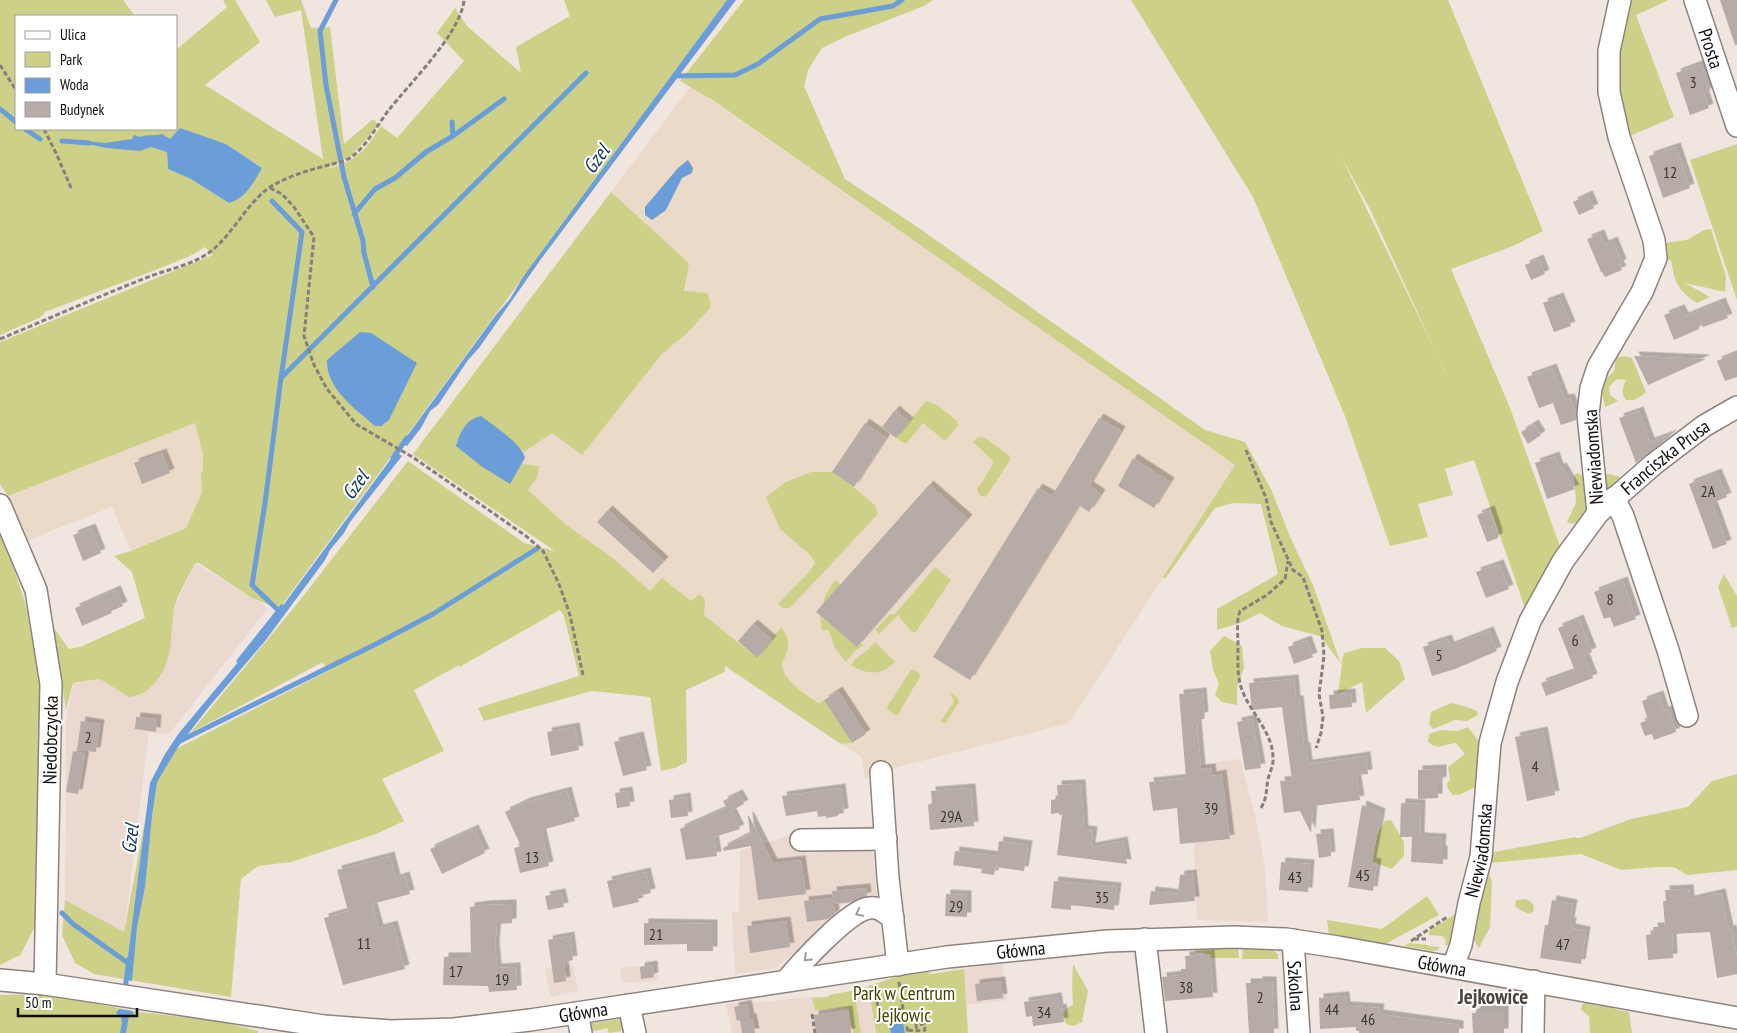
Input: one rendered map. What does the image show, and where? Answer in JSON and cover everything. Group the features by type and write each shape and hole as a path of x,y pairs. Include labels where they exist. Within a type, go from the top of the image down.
{"street":[{"name":"Niewiadomska","path":"1453,968 1461,945 1469,903 1481,857 1490,743 1507,682 1530,621 1563,561 1598,513 1588,414 1591,388 1598,367 1642,292 1656,258 1654,240 1619,136 1609,92 1609,51 1620,0"},
{"name":"Prosta","path":"1695,0 1737,126"},
{"name":"Franciszka Prusa","path":"1598,513 1654,464 1704,426 1737,407"},
{"path":"1614,498 1623,516 1668,650 1687,716"},
{"name":"Niedobczycka","path":"0,505 36,590 51,684 45,984"},
{"path":"881,772 898,971"},
{"path":"800,840 886,839"},
{"path":"786,981 802,962 858,912 876,908 893,918"},
{"name":"Główna","path":"0,980 45,984 358,1030 430,1032 579,1023 630,1005 786,981 898,971 1011,950 1145,939 1234,936 1293,940 1737,1018"},
{"path":"1145,939 1156,1033"},
{"name":"Szkolna","path":"1293,940 1299,1033"},
{"path":"1533,1033 1534,982"},
{"path":"630,1005 635,1033"}],"path":[{"path":"0,339 114,290 189,262 210,252 270,188 314,169 340,163 350,157 365,144 388,111 433,57 457,23 463,9 464,0"},
{"path":"0,65 15,88"},
{"path":"45,130 72,190"},
{"path":"270,188 282,194 294,207 314,237 304,336 314,365 327,389 356,424 408,455 526,536 543,551 559,584 570,615 583,675"},
{"path":"1246,450 1266,498 1271,522 1293,570 1303,577 1322,631 1324,656 1320,694 1323,717 1316,748"},
{"path":"1261,808 1266,799 1274,758 1263,725 1250,707 1238,674 1237,624 1240,611 1267,595 1285,579 1288,560"},
{"path":"1408,943 1469,903"},
{"path":"1414,939 1426,939"},
{"path":"898,971 908,1032 917,1031"},
{"path":"874,984 879,1014 903,1009"},
{"path":"812,1014 815,1033"}],"shaded area":[{"path":"691,86 1236,465 1069,723 879,772 865,779 861,757 413,455"},
{"path":"195,423 203,454 202,492 186,528 131,551 112,507 26,541 8,496"},
{"path":"195,563 268,608 169,734 149,733 124,933 65,900 66,722 73,684 130,674 135,695"},
{"path":"1240,759 1256,819 1265,868 1268,922 1197,920 1193,822 1187,767"},
{"path":"876,825 872,843 877,900 864,904 842,904 835,919 820,927 800,948 775,968 735,974 732,912 739,912 740,851 791,835 797,831"},
{"path":"1002,964 1007,1000 966,1005 964,969"},
{"path":"573,965 578,991 551,997 545,969"},
{"path":"655,965 658,981 622,983 620,968"},
{"path":"868,986 875,1033 732,1033 726,1004 819,996 820,998 843,992 852,992"}],"green space":[{"path":"0,0 123,0 134,15 15,15 15,130 178,130 178,48 227,7 223,0 235,0 260,42 205,85 323,159 301,10 275,17 266,0 301,0 311,28 330,27 344,144 373,119 379,125 350,157 326,169 353,159 370,143 381,126 397,138 464,61 437,33 455,8 467,26 521,73 516,47 570,16 564,0 727,0 279,609 252,598 199,563 195,563 180,592 174,609 169,655 157,680 142,694 129,697 100,679 73,683 66,709 51,624 69,649 80,647 145,618 132,572 114,556 131,551 186,528 202,492 203,454 195,423 8,496 0,484 0,342 213,255 205,247 190,256 163,267 45,312 41,317 0,335","holes":["179,129 226,144 261,167 251,187 191,179 168,169 167,144"]},
{"path":"744,0 933,0 924,6 847,36 822,48 808,70 804,86 845,179 913,224 1205,430 1245,442 1271,489 1291,539 1313,585 1341,663 1320,636 1282,626 1260,613 1240,623 1217,630 1217,609 1278,574 1261,504 1233,503 1215,508 1165,579 1163,577 1235,465 714,101 680,81"},
{"path":"1131,0 1448,0 1543,231 1513,246 1451,269 1510,408 1562,552 1526,611 1474,460 1445,469 1453,495 1418,504 1428,537 1390,546 1345,416 1253,197","holes":["1341,156 1371,211 1436,352"]},
{"path":"1629,0 1669,0 1636,15 1674,117 1625,138 1617,70"},
{"path":"1737,144 1737,300 1690,160"},
{"path":"611,192 689,263 684,291 708,293 711,307 688,332 661,355 582,455 552,433 524,452 521,450 509,484 522,464 539,466 537,478 528,490 565,524 614,559 650,591 662,578 691,601 699,594 705,599 704,615 757,658 781,627 788,642 787,653 782,664 786,676 796,687 814,700 819,703 824,700 852,743 841,744 725,666 725,672 686,690 687,762 675,768 661,771 650,697 592,691 484,721 478,708 579,676 564,616 560,610 460,667 459,665 414,690 444,751 382,779 404,821 376,834 291,862 258,866 241,879 231,997 94,974 75,963 62,935 65,900 124,932 151,789 176,749 332,669 321,663 190,733 297,604 408,461 524,543 555,551 413,454"},
{"path":"1711,229 1726,276 1725,292 1685,283 1710,297 1697,303 1682,291 1676,281 1672,262 1664,256 1663,246 1665,243 1687,240 1704,230"},
{"path":"1623,356 1632,358 1646,392 1637,399 1626,400 1623,388 1626,380 1617,379 1609,387 1610,395 1618,401 1605,407 1602,393 1606,379 1614,371 1616,358"},
{"path":"926,401 937,405 957,421 958,426 945,441 923,423 906,444 896,438"},
{"path":"981,437 1010,456 1010,460 986,497 979,495 977,488 994,462 973,442"},
{"path":"811,472 832,472 875,505 878,514 790,608 783,608 778,604 810,571 815,563 810,555 780,529 766,497 786,482"},
{"path":"1577,473 1587,478 1590,503 1577,522 1573,524 1567,522 1576,503 1574,476"},
{"path":"1611,474 1622,478 1606,495 1602,475"},
{"path":"0,532 9,553 26,606 39,681 42,758 41,834 35,926 20,956 0,965"},
{"path":"935,567 951,580 915,633 911,631 898,615 879,634 875,630 890,614 895,614"},
{"path":"1724,574 1737,596 1737,626 1732,628 1718,587"},
{"path":"835,580 841,585 822,606 826,594"},
{"path":"820,616 857,646 860,643 864,645 855,651 846,662 835,648 828,629 822,631"},
{"path":"1224,636 1242,646 1244,668 1237,687 1237,705 1222,702 1215,695 1219,684 1213,670 1210,651"},
{"path":"875,642 895,662 890,667 879,672 868,672 851,665 856,658"},
{"path":"1362,648 1385,648 1399,661 1405,679 1366,713 1362,682 1338,694 1344,653"},
{"path":"911,670 915,670 921,675 897,716 888,710 887,707"},
{"path":"950,693 957,697 959,702 945,724 941,721 954,701"},
{"path":"1451,703 1477,711 1478,715 1467,721 1455,720 1433,729 1429,724 1431,712"},
{"path":"1468,727 1480,743 1476,785 1461,794 1453,795 1448,789 1447,783 1450,780 1448,767 1465,754 1456,743 1439,747 1432,745 1428,742 1429,734 1441,730 1457,731"},
{"path":"1737,774 1737,870 1687,875 1674,867 1621,870 1581,854 1490,863 1489,853 1575,837 1580,838 1631,819 1688,807 1712,781"},
{"path":"1391,820 1404,842 1404,856 1392,869 1372,862 1377,835 1385,821"},
{"path":"1487,868 1492,882 1490,927 1479,948 1469,933"},
{"path":"1427,896 1439,915 1385,944 1329,934 1327,920 1382,929"},
{"path":"1525,899 1534,906 1533,912 1529,914 1515,906 1516,900"},
{"path":"1457,913 1453,939 1448,945 1445,945 1446,940 1442,936 1429,935 1430,930"},
{"path":"1409,943 1440,947 1433,951 1404,946"},
{"path":"1195,949 1238,949 1239,958 1208,958 1204,953 1195,952"},
{"path":"1243,949 1272,950 1278,954 1278,959 1242,959"},
{"path":"1073,964 1088,991 1082,1022 1073,1026 1066,1024 1063,1015 1067,1008 1073,1005"},
{"name":"Park w Centrum Jejkowic","path":"964,969 968,1033 876,1033 868,986 899,976 929,970 930,974"},
{"path":"854,991 861,1033 853,1033 848,1008 815,1010 812,998 829,997 829,995"},
{"path":"47,994 138,1012 219,1021 258,1031 258,1033 0,1033 0,995"},
{"path":"1589,1000 1597,1006 1629,1012 1632,1033 1590,1033 1589,1016 1581,1010 1582,1005"},
{"path":"622,1019 624,1024 621,1029 622,1031 609,1033 607,1028 586,1033 585,1024"}],"water":[{"path":"727,0 736,0 541,259 438,405 430,411 421,428 407,446 402,443 496,315 510,299 523,277"},
{"path":"180,128 226,144 262,168 253,184 235,201 229,203 191,179 168,169 167,152 151,147 140,151 107,148 82,143 86,141 105,143 132,139 134,135 140,137 162,134 170,139"},
{"path":"688,160 693,168 692,173 682,178 666,210 652,220 645,215 645,207 678,168"},
{"path":"360,332 371,333 417,363 389,420 381,426 375,426 344,398 331,380 328,370 327,360"},
{"path":"481,416 507,436 523,453 525,458 510,484 481,466 456,446 464,427 471,420"},
{"path":"396,452 402,456 350,522 325,560 265,641 208,708 178,747 157,782 145,887 137,927 132,981 128,980 128,957 150,783 165,754 179,733 265,630"},
{"path":"119,1009 132,1011 134,1015 129,1016 126,1033 120,1033 121,1017 116,1013"},
{"path":"903,1023 905,1033 891,1033 889,1025"}],"building":[{"path":"1720,0 1737,0 1737,45 1735,45"},
{"path":"1701,64 1710,91 1704,94 1709,108 1690,115 1676,73"},
{"path":"1676,147 1690,188 1663,198 1649,156"},
{"path":"1588,195 1594,208 1579,215 1573,202"},
{"path":"1600,234 1604,245 1613,241 1622,263 1619,265 1622,270 1605,277 1587,239"},
{"path":"1539,259 1545,274 1531,280 1525,265"},
{"path":"1559,297 1571,326 1554,332 1543,303"},
{"path":"1721,302 1728,318 1703,327 1700,320 1699,329 1674,340 1664,315 1680,309 1684,317"},
{"path":"1737,353 1737,377 1725,381 1717,361"},
{"path":"1634,356 1706,359 1648,385"},
{"path":"1552,368 1564,399 1570,398 1576,413 1576,420 1561,425 1553,403 1539,408 1527,377"},
{"path":"895,410 909,422 896,438 882,427"},
{"path":"1639,411 1650,442 1673,434 1636,463 1619,418"},
{"path":"1099,418 1121,431 1089,486 1101,494 1089,512 1079,505 970,680 933,657 1038,488 1052,496"},
{"path":"865,423 886,438 854,487 832,472"},
{"path":"1534,424 1541,435 1528,444 1521,432"},
{"path":"162,453 170,473 142,484 134,463"},
{"path":"1555,456 1559,468 1562,467 1575,489 1547,499 1535,463"},
{"path":"1133,458 1170,482 1154,508 1118,486"},
{"path":"1717,473 1727,497 1712,503 1727,544 1713,549 1689,484"},
{"path":"929,485 968,519 857,647 816,612"},
{"path":"608,510 664,561 653,573 597,522"},
{"path":"1490,510 1498,538 1487,542 1477,515"},
{"path":"91,528 101,553 83,561 73,535"},
{"path":"1499,564 1509,589 1486,598 1476,572"},
{"path":"1623,581 1636,619 1614,627 1610,617 1604,619 1594,592"},
{"path":"116,590 123,606 82,626 75,608"},
{"path":"1579,619 1592,652 1584,655 1593,678 1546,696 1541,683 1575,671 1558,628"},
{"path":"753,624 772,640 757,658 738,641"},
{"path":"1489,631 1497,651 1455,669 1432,676 1423,647 1447,639 1450,646"},
{"path":"1307,640 1313,657 1294,664 1288,647"},
{"path":"1294,679 1296,700 1299,700 1304,747 1306,747 1308,764 1366,756 1368,774 1356,775 1360,800 1313,806 1311,833 1300,811 1284,813 1280,781 1292,780 1282,707 1252,710 1249,683"},
{"path":"838,691 866,734 852,743 824,700"},
{"path":"1202,692 1204,716 1200,717 1200,723 1197,724 1201,769 1211,768 1212,776 1222,774 1230,839 1180,844 1177,808 1153,811 1149,782 1186,778 1179,694"},
{"path":"1351,693 1352,707 1330,709 1329,695"},
{"path":"1659,695 1664,711 1669,710 1676,732 1654,740 1652,734 1645,736 1640,723 1648,720 1642,701"},
{"path":"136,717 157,719 156,732 135,729"},
{"path":"1252,719 1261,768 1245,770 1237,722"},
{"path":"81,721 100,724 96,752 77,750"},
{"path":"575,727 579,750 551,756 547,732"},
{"path":"1543,731 1555,795 1527,801 1515,737"},
{"path":"639,736 647,770 623,776 614,742"},
{"path":"73,751 85,754 78,794 66,792"},
{"path":"1442,769 1442,781 1438,782 1438,798 1418,799 1418,770"},
{"path":"1081,784 1084,830 1093,831 1091,847 1123,841 1127,864 1057,855 1062,815 1059,815 1059,813 1051,814 1051,800 1058,799 1057,785"},
{"path":"841,788 844,813 826,818 826,816 818,817 817,811 786,816 782,796"},
{"path":"971,788 974,826 930,830 928,805 932,803 931,791"},
{"path":"567,791 575,821 541,830 549,866 520,873 514,848 521,846 505,812 526,802"},
{"path":"628,791 630,806 617,808 615,793"},
{"path":"738,794 744,804 731,811 740,829 714,837 717,856 686,860 680,829 727,808 723,801"},
{"path":"686,797 688,816 671,818 669,800"},
{"path":"1401,803 1421,804 1420,837 1442,838 1443,864 1411,862 1412,837 1400,837"},
{"path":"1362,805 1381,813 1372,862 1377,863 1373,891 1348,887"},
{"path":"748,816 773,863 801,860 806,894 758,900 751,846 724,851 723,848 750,834"},
{"path":"474,829 485,853 442,874 430,849"},
{"path":"1329,833 1331,856 1319,858 1316,834"},
{"path":"999,841 1028,845 1024,871 996,867 997,857 994,875 981,873 982,869 953,865 955,851 997,856"},
{"path":"390,856 396,879 405,876 410,894 372,904 379,929 393,925 405,969 343,985 324,918 348,911 337,870"},
{"path":"1281,862 1310,864 1308,892 1279,890"},
{"path":"646,872 651,893 637,896 639,902 613,908 607,881"},
{"path":"1192,874 1195,901 1149,905 1151,891 1178,894 1180,875"},
{"path":"1054,881 1117,887 1114,910 1071,905 1071,910 1051,908"},
{"path":"866,888 867,896 852,902 834,904 832,891"},
{"path":"1689,889 1690,900 1721,893 1729,930 1732,929 1737,957 1737,974 1717,978 1710,932 1672,934 1673,958 1648,960 1646,935 1654,934 1653,927 1665,927 1663,901 1666,901 1665,890"},
{"path":"561,893 564,907 548,910 545,896"},
{"path":"946,894 967,895 967,917 945,916"},
{"path":"833,898 835,914 828,919 807,922 804,901"},
{"path":"1552,900 1573,904 1571,928 1586,931 1581,964 1540,958 1545,925 1548,925"},
{"path":"512,904 512,923 497,924 495,945 497,968 516,967 517,990 489,992 488,986 443,985 444,957 471,957 470,907"},
{"path":"786,921 790,947 750,953 747,926"},
{"path":"644,923 713,924 713,951 687,951 687,944 644,945"},
{"path":"570,936 573,960 564,962 566,981 554,983 548,940"},
{"path":"1210,954 1213,997 1165,1001 1162,977 1181,975 1181,969 1186,969 1185,956"},
{"path":"653,965 654,977 641,979 640,967"},
{"path":"1001,981 1003,998 977,1001 975,984"},
{"path":"1258,981 1272,981 1274,1033 1249,1033 1246,983 1258,983"},
{"path":"1345,996 1346,1006 1380,1008 1379,1014 1459,1025 1459,1033 1359,1033 1359,1031 1356,1031 1356,1027 1320,1029 1319,998"},
{"path":"1057,997 1059,1009 1062,1008 1064,1022 1033,1026 1032,1016 1026,1017 1024,1002"},
{"path":"747,1004 755,1033 742,1033 740,1020 737,1021 734,1007"},
{"path":"848,1010 851,1033 816,1033 814,1015"},
{"path":"1477,1010 1504,1010 1504,1033 1473,1033 1472,1013 1475,1013"}],"waterway":[{"path":"336,0 320,31 326,85 344,177 363,241 364,253 373,287"},
{"path":"674,76 735,75 758,64 820,19 893,6 902,0"},
{"path":"281,378 586,73"},
{"path":"354,214 375,189 395,178 426,152 453,136 504,99"},
{"path":"0,109 15,121"},
{"path":"452,122 453,136"},
{"path":"26,130 40,139"},
{"path":"62,141 89,143"},
{"path":"272,201 302,232 252,585 279,611"},
{"name":"Gzel","path":"393,458 407,438"},
{"path":"178,742 433,614 538,548"},
{"name":"Gzel","path":"239,661 282,607"},
{"path":"62,913 73,924 128,963"},
{"name":"Gzel","path":"125,990 129,959"}],"district":[{"name":"Jejkowice","path":"1493,996"}]}
